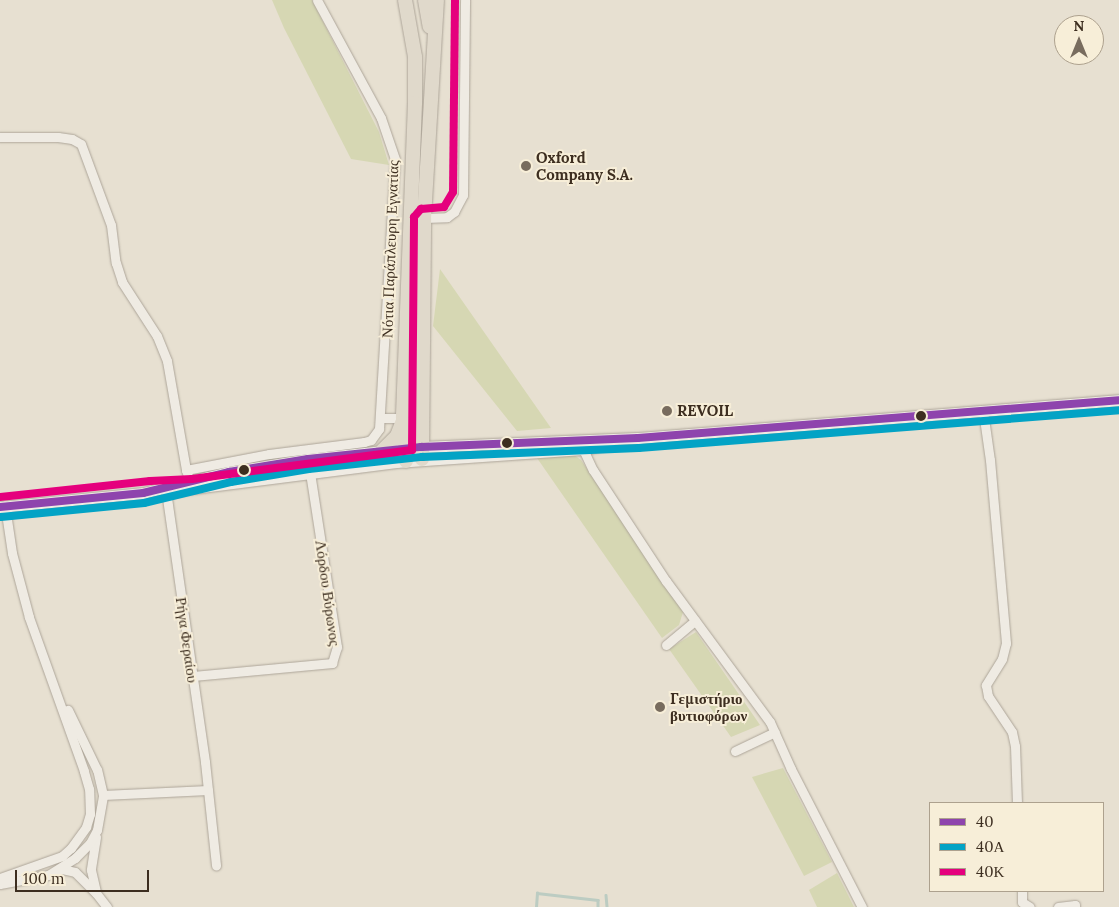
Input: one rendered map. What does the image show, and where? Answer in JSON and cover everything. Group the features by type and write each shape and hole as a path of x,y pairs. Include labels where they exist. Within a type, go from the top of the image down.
{"highway":[{"path":"405,0 415,57 416,103 403,418 405,455"},
{"path":"425,0 434,60"},
{"path":"422,453 424,218 437,0"},
{"path":"382,451 397,436 403,418"}],"main road":[{"path":"2,507 166,491 189,480 310,472 405,455 524,442 638,438 1119,400"},
{"path":"422,453 538,452 578,449 638,438"},
{"path":"151,491 189,480 308,459 382,451 405,455"}],"street":[{"name":"Νότια Παράπλευρη Εγνατίας","path":"318,0 381,118 395,159 381,418"},
{"path":"424,218 447,217 454,212 463,195 465,0"},
{"path":"0,137 58,137 72,139 81,144 111,225 116,263 122,282 157,336 167,361 189,480 269,454 364,442 376,435 381,418 403,418"},
{"path":"983,411 990,460 1006,644 1002,659 986,685 988,696 1012,732 1015,746 1017,802"},
{"path":"578,449 636,537 695,621 763,711 862,907"},
{"name":"Λόρδου Βύρωνος","path":"193,676 332,663 337,647 310,472"},
{"name":"Ρήγα Φεραίου","path":"166,491 193,676 216,865"},
{"path":"0,878 62,856 77,841 86,827 90,814 89,789 53,680 29,617 2,507"},
{"path":"666,645 695,621"},
{"path":"53,680 97,770 103,795 91,870 96,893"},
{"path":"735,751 775,732"},
{"path":"103,795 208,790"},
{"path":"48,875 75,858 90,843 97,830"},
{"path":"77,841 75,858 83,878"},
{"path":"62,856 75,858 91,870"},
{"path":"0,884 48,875 62,869 70,870 83,878 107,907"},
{"path":"1022,892 1022,902 1030,907"},
{"path":"1058,907 1075,905 1075,907"}],"green space":[{"path":"272,0 312,0 379,132 389,165 351,159 284,28"},
{"path":"440,269 551,428 517,431 433,326"},
{"path":"570,452 581,460 683,612 679,625 662,638 537,458"},
{"path":"696,632 760,725 731,737 669,649"},
{"path":"783,768 832,862 804,876 752,777"},
{"path":"837,873 854,907 817,907 809,890"}],"waterway":[{"path":"536,907 537,893 598,900 598,907"},
{"path":"606,895 607,907"}],"transit line":[{"name":"40Κ","path":"0,497 150,481 192,479 412,450 414,217 421,209 444,207 453,192 455,0"},
{"name":"40","path":"0,507 143,493 229,472 308,459 421,447 638,438 1119,400"},
{"name":"40Α","path":"1,517 144,503 231,482 309,469 422,457 639,448 1119,410"}],"place":[{"name":"Oxford Company S.A.","path":"526,166"},
{"name":"REVOIL","path":"667,411"},
{"name":"Γεμιστήριο βυτιοφόρων","path":"660,707"}]}
